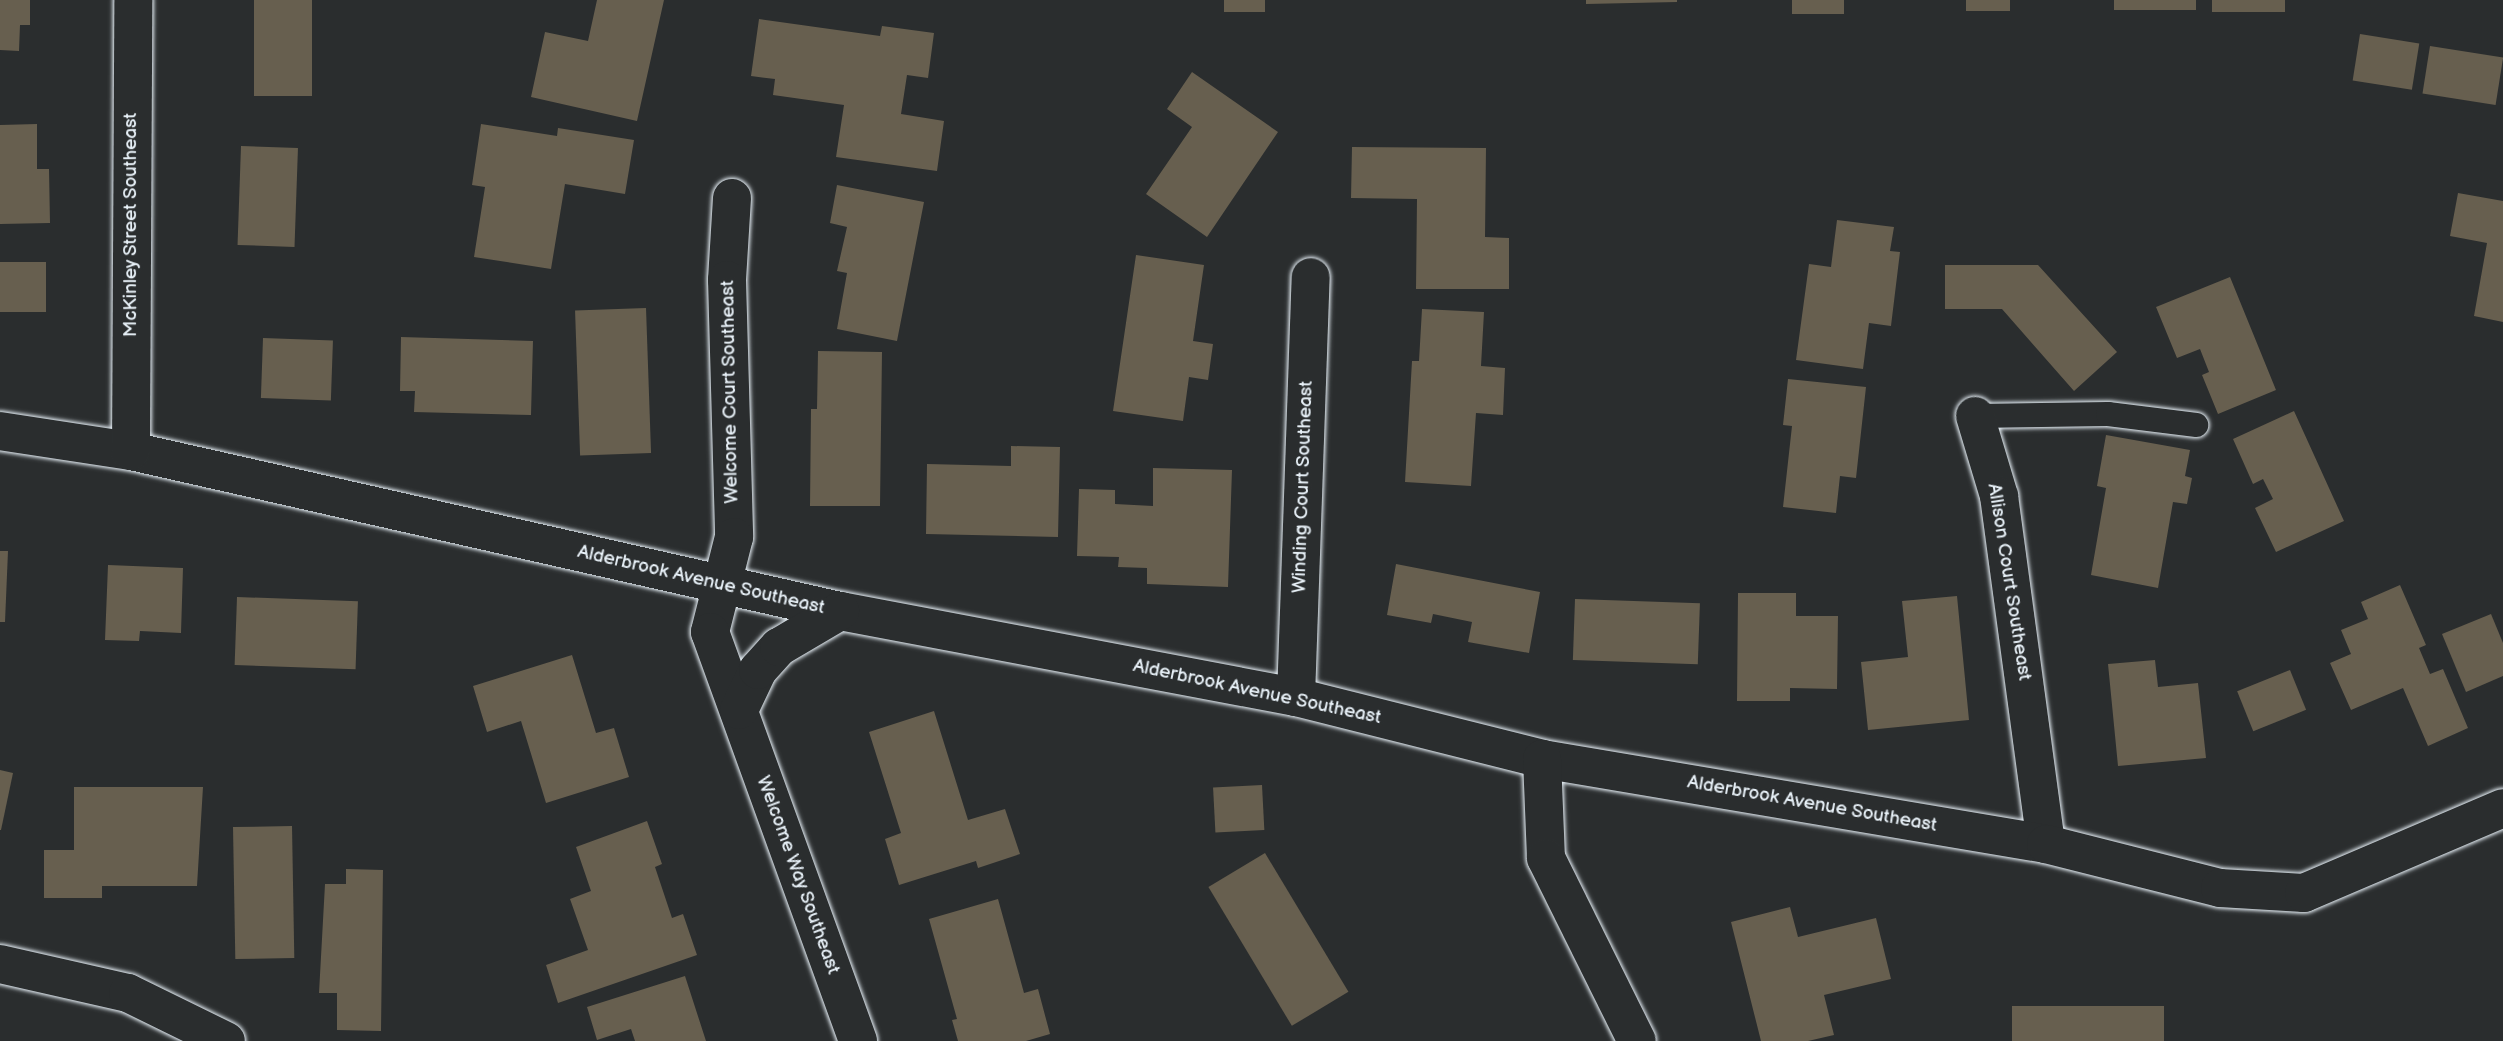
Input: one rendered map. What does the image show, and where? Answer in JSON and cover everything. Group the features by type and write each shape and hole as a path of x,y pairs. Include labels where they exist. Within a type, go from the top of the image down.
{"street":[{"name":"McKinley Street Southeast","path":"131,451 133,0"},
{"name":"Welcome Court Southeast","path":"725,585 734,537 727,280 732,198"},
{"name":"Winding Court Southeast","path":"1296,697 1311,277"},
{"name":"Allison Court Southeast","path":"1975,416 1999,496 2046,844"},
{"name":"Alderbrook Avenue Southeast","path":"0,431 131,451 840,611 1296,697 1542,759 2046,844 2220,888 2304,893 2503,808"},
{"name":"Welcome Way Southeast","path":"725,585 710,632 858,1041"},
{"path":"739,709 758,670 779,647 840,611"},
{"path":"1542,759 1546,858 1637,1041"},
{"path":"0,964 128,993 226,1041"}],"lane":[{"name":"Allison Court Southeast","path":"1975,416 2108,414 2196,425"}],"building":[{"path":"0,0 30,0 30,25 20,25 19,51 0,50"},
{"path":"254,0 312,0 312,96 254,96"},
{"path":"597,0 664,0 637,121 531,97 545,32 588,41"},
{"path":"1224,0 1265,0 1265,12 1224,12"},
{"path":"1586,0 1677,0 1677,2 1586,4"},
{"path":"1792,0 1844,0 1844,14 1792,14"},
{"path":"1966,0 2010,0 2010,11 1966,11"},
{"path":"2114,0 2196,0 2196,10 2114,10"},
{"path":"2212,0 2285,0 2285,12 2212,12"},
{"path":"759,19 880,36 882,26 934,33 928,78 907,75 901,114 944,121 937,171 836,157 844,105 773,95 775,79 751,76"},
{"path":"2360,34 2419,43 2412,90 2353,80"},
{"path":"2430,46 2503,58 2496,105 2422,93"},
{"path":"1192,72 1278,132 1207,237 1146,194 1192,127 1167,109"},
{"path":"37,124 37,169 49,169 50,223 0,224 0,125"},
{"path":"481,124 557,136 558,128 634,140 625,194 565,184 551,269 474,257 485,187 472,185"},
{"path":"241,146 298,148 295,247 238,245"},
{"path":"1352,147 1486,148 1485,237 1509,238 1509,289 1416,289 1417,199 1351,198"},
{"path":"837,185 924,202 897,341 837,329 847,273 837,271 847,227 830,223"},
{"path":"2458,193 2503,201 2503,322 2474,316 2487,243 2450,236"},
{"path":"1837,220 1894,227 1890,251 1900,252 1891,326 1869,323 1863,369 1796,360 1809,264 1831,267"},
{"path":"1136,255 1204,265 1193,341 1213,344 1208,380 1189,377 1183,421 1113,411"},
{"path":"0,262 46,262 46,312 0,312"},
{"path":"1945,265 2038,265 2117,352 2074,391 2002,309 1945,309"},
{"path":"2230,277 2276,390 2218,414 2202,375 2209,372 2200,349 2177,358 2156,307"},
{"path":"646,308 651,453 580,455 575,310"},
{"path":"1422,309 1484,312 1481,366 1505,368 1503,415 1476,413 1471,486 1405,482 1412,361 1419,361"},
{"path":"401,337 533,341 531,415 414,412 415,391 400,391"},
{"path":"263,338 333,340 331,400 261,398"},
{"path":"818,351 882,352 880,506 810,506 811,409 817,409"},
{"path":"1788,379 1866,387 1856,478 1840,476 1836,513 1783,507 1792,426 1783,425"},
{"path":"2294,411 2344,521 2276,552 2255,508 2273,499 2263,479 2253,484 2233,439"},
{"path":"2106,435 2190,450 2185,476 2192,478 2187,504 2173,502 2158,588 2091,575 2106,488 2097,486"},
{"path":"1011,446 1060,447 1058,537 926,534 927,464 1011,466"},
{"path":"1153,468 1232,470 1228,587 1147,584 1147,568 1118,567 1119,557 1077,556 1079,489 1115,490 1115,504 1153,506"},
{"path":"0,551 8,551 5,622 0,622"},
{"path":"1396,564 1540,592 1529,653 1468,642 1472,622 1433,614 1431,623 1387,615"},
{"path":"108,565 183,568 181,633 140,631 139,641 105,640"},
{"path":"2400,585 2426,645 2419,648 2430,674 2443,669 2468,728 2428,746 2403,688 2351,710 2330,663 2351,654 2341,630 2368,619 2361,602"},
{"path":"1738,593 1796,593 1796,616 1838,616 1837,689 1790,688 1790,701 1737,701"},
{"path":"1957,596 1969,720 1868,730 1861,662 1908,657 1902,601"},
{"path":"237,597 358,601 356,669 235,665"},
{"path":"1575,599 1700,603 1698,664 1573,660"},
{"path":"2491,614 2503,643 2503,676 2466,692 2442,634"},
{"path":"572,655 596,733 614,728 629,777 546,803 521,721 487,732 473,686"},
{"path":"2155,660 2158,687 2198,683 2206,758 2118,766 2108,664"},
{"path":"2290,670 2306,710 2253,731 2237,691"},
{"path":"934,711 968,820 1005,809 1020,854 978,868 976,861 899,885 885,839 901,833 869,732"},
{"path":"0,770 13,773 1,830 0,830"},
{"path":"1262,785 1264,830 1215,833 1213,788"},
{"path":"74,787 203,787 197,886 102,886 102,898 44,898 44,850 74,850"},
{"path":"647,821 662,864 655,867 672,918 683,914 697,955 558,1003 546,965 588,950 570,899 591,891 576,847"},
{"path":"292,826 294,958 235,959 233,827"},
{"path":"1265,853 1348,992 1292,1026 1208,887"},
{"path":"346,869 383,870 381,1031 337,1030 337,993 319,993 325,884 346,884"},
{"path":"998,899 1024,993 1038,989 1050,1034 1026,1041 958,1041 952,1020 957,1019 929,919"},
{"path":"1790,907 1798,937 1876,918 1891,979 1824,995 1834,1035 1808,1041 1761,1041 1731,922"},
{"path":"685,976 706,1041 635,1041 631,1029 597,1040 587,1007"},
{"path":"2012,1006 2164,1006 2164,1041 2012,1041"}]}
